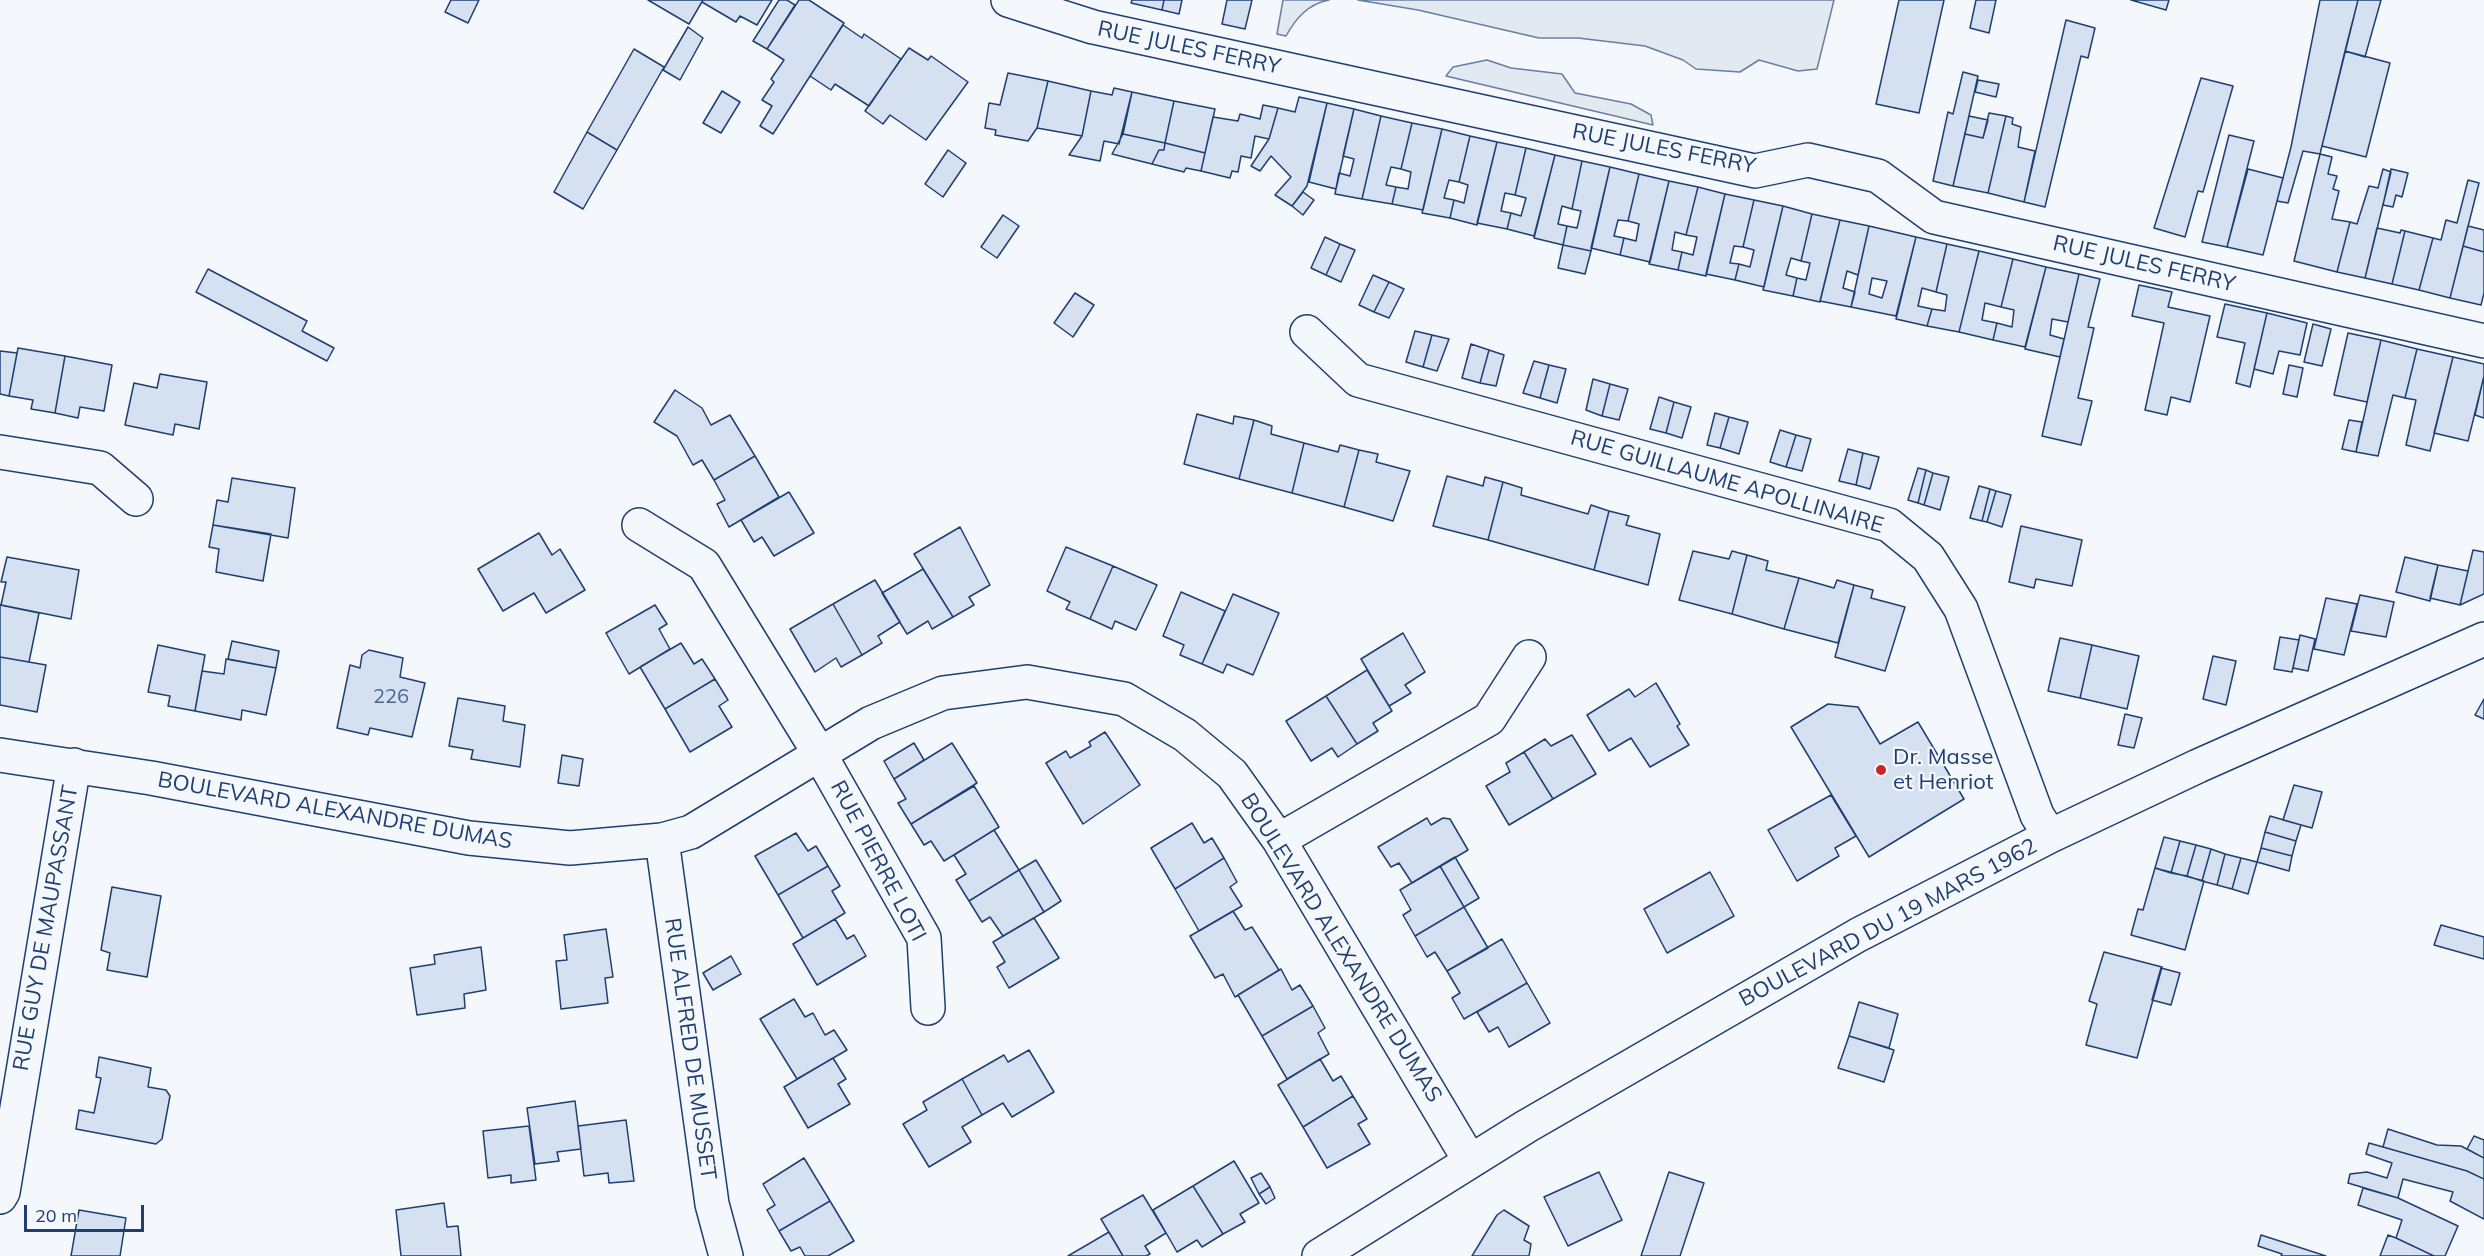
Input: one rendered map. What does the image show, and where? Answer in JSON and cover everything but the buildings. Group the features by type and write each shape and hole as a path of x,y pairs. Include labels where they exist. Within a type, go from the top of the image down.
{"street":[{"name":"RUE JULES FERRY","path":"1008,0 1093,27 1755,171 1808,160 1878,176 1934,217 2484,341"},
{"name":"RUE GUILLAUME APOLLINAIRE","path":"1307,332 1358,380 1889,525 1928,557 1961,609 2037,815 2050,836"},
{"path":"0,452 100,468 136,500"},
{"name":"RUE PIERRE LOTI","path":"639,525 704,565 819,753 924,938 928,1008"},
{"name":"BOULEVARD DU 19 MARS 1962","path":"1319,1256 1470,1161 1696,1027 1858,935 2050,836 2198,766 2484,639"},
{"path":"1279,840 1489,719 1529,657"},
{"name":"BOULEVARD ALEXANDRE DUMAS","path":"0,755 74,765 470,838 570,848 662,840 691,832 871,723 944,693 1028,682 1124,699 1185,735 1232,774 1279,840 1470,1161"},
{"name":"RUE GUY DE MAUPASSANT","path":"0,1197 3,1192 74,765"},
{"name":"RUE ALFRED DE MUSSET","path":"662,840 712,1204 726,1256"}],"shaded area":[{"path":"1283,0 1329,0 1303,13 1286,36 1277,34"},
{"path":"1358,0 1834,0 1817,69 1798,71 1759,60 1740,72 1696,69 1683,60 1645,46 1578,38 1539,38 1418,10"},
{"path":"1487,60 1511,68 1562,74 1575,93 1631,104 1651,115 1653,125 1446,76 1453,67"}],"place":[{"name":"Dr. Masse et Henriot","path":"1881,770"}]}
